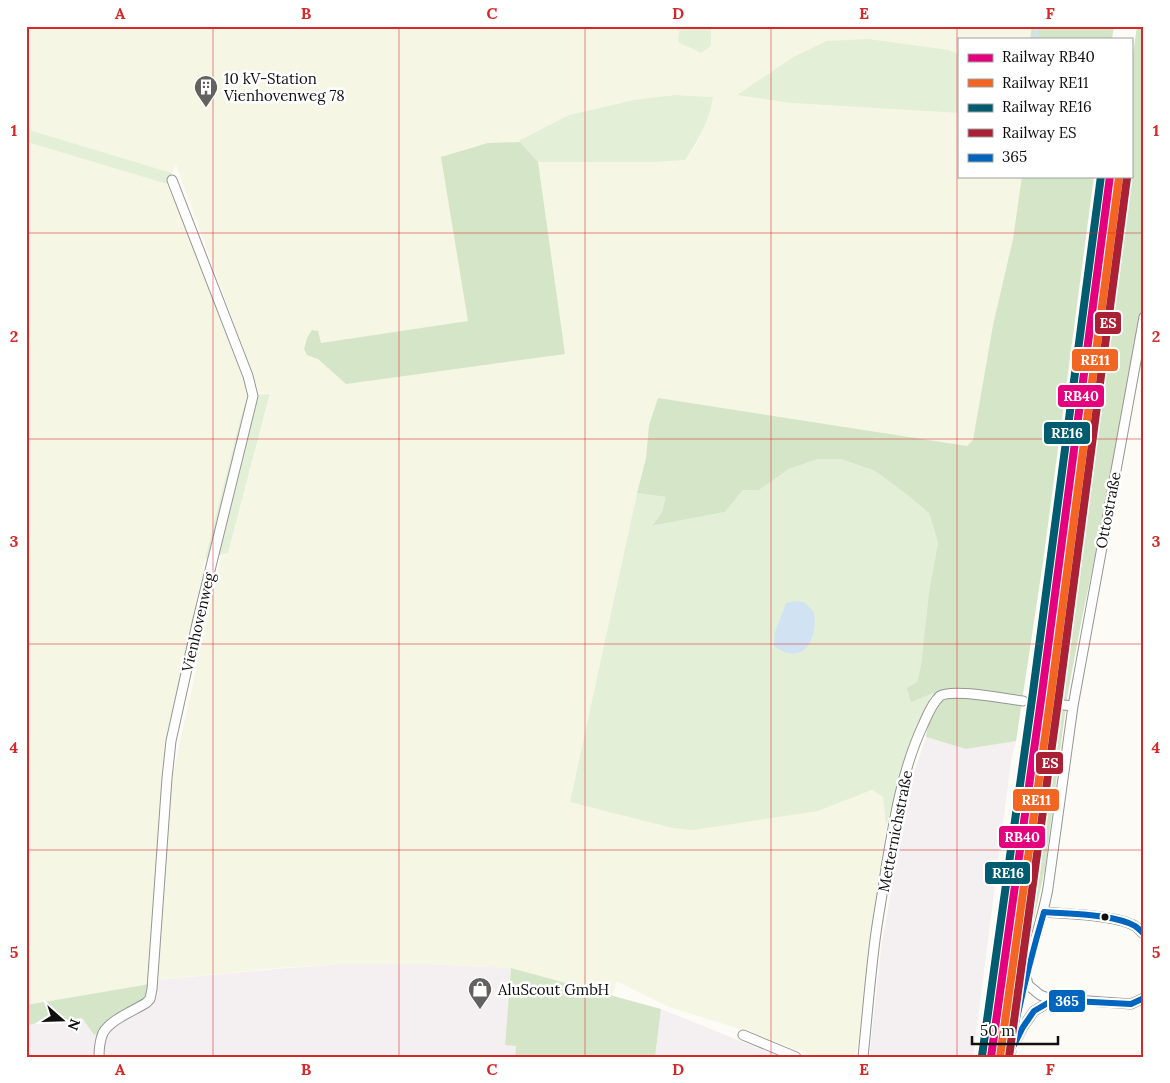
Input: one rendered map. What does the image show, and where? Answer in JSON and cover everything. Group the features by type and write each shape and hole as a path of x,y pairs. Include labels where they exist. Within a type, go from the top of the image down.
{"street":[{"name":"Vienhovenweg","path":"99,1057 104,1033 112,1023 150,999 171,742 198,619 253,396 248,376 172,180"},
{"name":"Ottostraße","path":"1011,1054 1015,1024 1026,975 1044,912 1072,706 1144,317"},
{"name":"Metternichstraße","path":"863,1057 875,940 892,832 904,775 928,714 941,695 954,693 1023,701"},
{"path":"1045,703 1072,706"},
{"path":"1044,912 1121,921 1134,926 1144,934"},
{"path":"1026,975 1028,985 1040,995 1053,1000 1131,1004 1144,998"},
{"name":"Ottostraße","path":"1011,1054 1023,1026 1034,1011 1053,1000"},
{"path":"743,1035 796,1057"}],"shaded area":[{"path":"926,737 966,749 1016,741 1011,761 973,1057 869,1057 882,942 911,782"},
{"path":"342,964 427,964 511,968 505,1044 516,1046 515,1057 26,1057 26,1025 82,1018 94,1035 144,1006 155,980"},
{"path":"661,1009 723,1034 780,1057 655,1057"}],"green space":[{"path":"26,26 1032,26 1030,38 958,38 958,54 949,50 791,103 958,113 958,178 1022,178 1013,239 993,325 973,440 967,446 649,425 646,458 570,802 818,811 872,790 883,797 886,827 859,1044 853,1057 816,1057 753,1033 669,1007 617,981 612,996 511,968 427,964 342,964 155,980 172,778 221,556 228,553 271,393 260,394 176,165 172,173 26,129","holes":["675,95 713,97 712,105 696,145 685,160 520,142 520,140 569,115 633,100"]},
{"path":"680,26 711,26 711,46 701,53 678,42"},
{"path":"1032,26 1114,26 1112,38 1030,38"},
{"path":"1137,26 1144,26 1144,303 1113,471 1067,698 1045,868 1027,952 1018,974 1009,977 1117,178 1132,178 1132,61"},
{"path":"868,39 949,50 958,54 958,113 791,103 737,95 795,56 827,41"},
{"path":"675,95 713,97 703,130 685,160 654,162 538,162 520,142 520,140 569,115 633,100"},
{"path":"26,129 172,173 167,184 26,142"},
{"path":"26,142 167,184 225,319 250,395 239,424 205,559 203,568 205,579 167,734 162,778 160,843 150,984 26,1005"},
{"path":"520,142 538,162 565,354 346,384 318,359 307,355 304,349 307,338 312,330 318,331 321,343 468,321 441,157 488,143"},
{"path":"1022,178 1094,178 1043,562 1016,741 966,749 926,737 933,693 911,702 907,688 917,682 921,665 929,591 938,543 929,513 906,494 875,471 841,459 818,459 789,469 759,490 743,490 725,512 652,526 662,512 666,497 637,493 646,458 649,425 658,398 967,446 973,440 993,325 1013,239"},
{"path":"270,394 228,553 205,559 245,404 250,395"},
{"path":"818,459 841,459 875,471 929,513 938,543 929,591 921,665 917,682 933,692 902,771 886,827 883,797 872,790 818,811 693,830 672,828 570,802 637,493 667,497 662,512 652,526 725,512 743,490 759,490 789,469"},
{"path":"511,968 661,1009 655,1057 515,1057 516,1046 505,1045"},
{"path":"150,984 146,999 123,1009 108,1019 102,1032 94,1035 82,1018 26,1025 26,1005"}],"water":[{"path":"804,602 811,609 814,614 815,624 809,645 800,652 788,653 774,646 775,632 786,603"}],"waterway":[{"path":"1035,38 1037,26"}],"tunnel":[{"path":"1023,701 1045,703"}],"rail line":[{"name":"RE16","path":"982,1056 1033,692 1101,178"},
{"name":"RB40","path":"991,1057 1042,693 1110,178"},
{"name":"RE11","path":"1000,1057 1051,694 1119,178"},
{"name":"ES","path":"1009,1057 1127,178"}],"transit line":[{"name":"365","path":"1010,1057 1025,984 1044,912 1091,915 1116,919 1135,926 1144,934"},
{"name":"365","path":"1013,1047 1034,1011 1053,1000 1131,1004 1144,998"}],"place":[{"name":"10 kV-Station Vienhovenweg 78","path":"206,108"},
{"name":"AluScout GmbH","path":"480,1010"}]}
